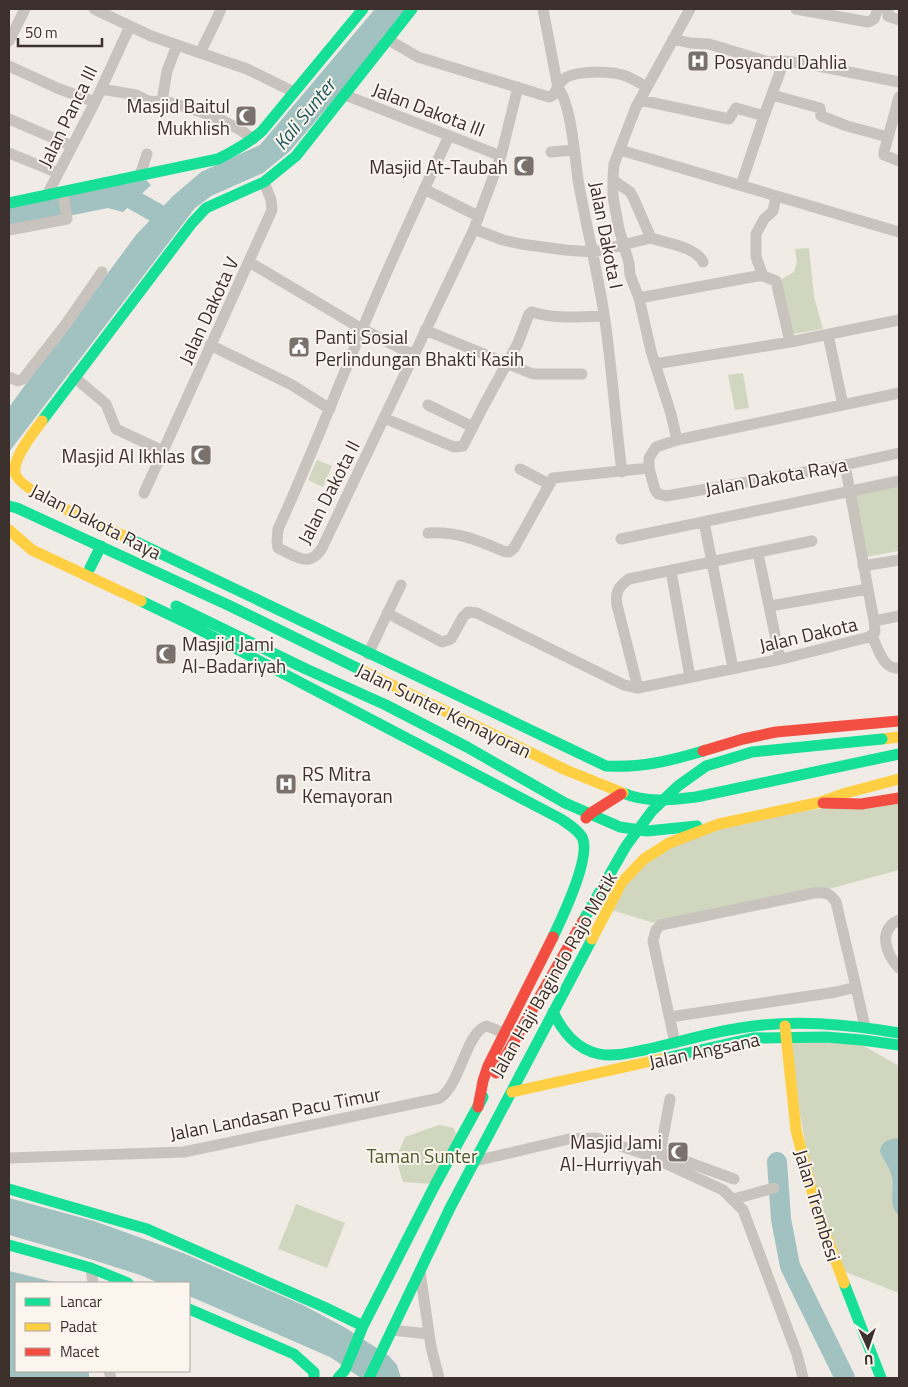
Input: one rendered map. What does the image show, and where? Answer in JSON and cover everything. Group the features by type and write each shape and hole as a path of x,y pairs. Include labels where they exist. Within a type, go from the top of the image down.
{"main road":[{"path":"9,203 218,159 253,139 363,9"},
{"name":"Jalan Dakota Raya","path":"412,9 296,156 264,182 206,208 192,223 74,377 22,449 15,469 18,479 34,493 606,766 640,768 655,765 740,738 765,733 899,721"},
{"name":"Jalan Sunter Kemayoran","path":"9,506 186,585 566,770 634,798 667,801 696,797 899,754"},
{"path":"9,530 32,550 189,618 362,716 562,819 576,831 583,840 585,853 573,894 487,1067 478,1107"},
{"name":"Jalan Sunter Kemayoran","path":"9,530 189,618 386,705 467,747 565,803 620,827 647,831 719,824"},
{"path":"90,568 101,546"},
{"path":"186,585 216,580"},
{"path":"401,689 409,673"},
{"path":"362,716 386,705"},
{"path":"467,747 476,725"},
{"name":"Jalan Haji Bagindo Rajo Motik","path":"338,1378 346,1368 362,1331 435,1185 496,1073 626,846 652,811 678,786 706,766 752,752 899,737"},
{"name":"Jalan Haji Bagindo Rajo Motik","path":"369,1378 475,1161 622,882 644,859 669,843 719,824 821,802 846,792 899,779"},
{"path":"527,781 532,804"},
{"path":"576,831 591,813 621,794"},
{"name":"Jalan Haji Bagindo Rajo Motik","path":"821,802 844,806 858,806 899,798"},
{"path":"573,894 583,888 594,888 606,898 608,909"},
{"name":"Jalan Angsana","path":"553,1012 563,1032 570,1040 585,1050 599,1054 614,1055 752,1026 899,1045"},
{"name":"Jalan Angsana","path":"512,1092 818,1024 865,1027 899,1033"},
{"name":"Jalan Trembesi","path":"786,1030 796,1130 808,1179 818,1214 838,1269 881,1378"},
{"path":"9,1189 147,1229 362,1331"},
{"path":"9,1245 91,1268 126,1282"},
{"path":"190,1309 294,1354 314,1375 327,1371 338,1378"}],"street":[{"path":"9,41 25,9"},
{"path":"94,9 151,36 248,69 294,92"},
{"path":"200,53 221,9"},
{"name":"Jalan Dakota I","path":"543,9 558,88 563,94 570,125 582,202 604,316 622,472"},
{"path":"677,440 655,364 639,298 630,275 630,263 618,228 613,180 614,164 640,100 690,9"},
{"path":"796,9 868,22 874,19 878,9"},
{"path":"888,9 888,16 899,20"},
{"name":"Jalan Panca III","path":"47,195 95,102 130,26"},
{"path":"673,39 690,43 709,44 769,62 784,61 830,67 899,81"},
{"path":"387,40 418,57 550,97 553,96 561,81 572,76 591,72 626,76 647,87"},
{"path":"162,101 168,71 177,45"},
{"path":"741,185 784,61"},
{"path":"9,66 57,88 95,102"},
{"name":"Jalan Dakota II","path":"449,136 362,329 277,536 278,548 304,560 316,557 322,548 474,228 501,156 518,87"},
{"path":"101,89 136,95 148,101 162,101 182,105 215,118 242,131 253,139"},
{"name":"Jalan Dakota III","path":"345,95 501,156"},
{"path":"772,95 820,108 822,116 847,126 888,138"},
{"path":"899,97 884,155 899,161"},
{"path":"640,100 725,118 731,118 736,108 764,116"},
{"path":"9,119 72,146"},
{"path":"550,152 573,150"},
{"path":"620,150 899,232"},
{"path":"9,153 58,172"},
{"path":"140,175 147,154"},
{"path":"613,180 634,197 651,238"},
{"name":"Jalan Dakota V","path":"144,493 272,210 271,200 264,182"},
{"path":"424,190 478,216"},
{"path":"9,230 67,218 63,193"},
{"path":"763,276 756,257 756,234 764,219 773,211 776,196"},
{"path":"474,228 503,240 520,244 593,252 651,238 693,251 700,256 703,262"},
{"path":"249,262 362,329 414,355"},
{"path":"9,378 18,381 23,379 60,332 102,272"},
{"path":"639,298 763,276 776,282 790,342"},
{"path":"384,418 413,431 458,447 463,446 518,343 526,320 532,312 541,315 572,317 604,316"},
{"path":"655,364 790,342 899,320"},
{"path":"425,330 533,374 582,374"},
{"path":"828,334 843,405"},
{"path":"210,345 292,385 330,409"},
{"path":"74,377 106,404 116,430 163,451"},
{"path":"428,532 463,535 503,551 511,551 554,478 649,468 649,458 656,447 677,440 899,393"},
{"path":"428,405 473,427"},
{"name":"Jalan Dakota Raya","path":"649,468 655,490 658,494 666,496 845,465 899,453"},
{"name":"Jalan Dakota","path":"638,688 780,659 872,636 875,630 874,621 845,465"},
{"path":"520,469 549,484"},
{"path":"621,539 899,481"},
{"path":"704,522 733,668"},
{"path":"387,613 442,642 448,642 468,612 477,613 624,685 638,688 615,595 618,587 629,580 812,541"},
{"path":"758,553 780,659"},
{"path":"864,566 899,560"},
{"path":"671,571 690,677"},
{"path":"368,654 401,585"},
{"path":"770,606 868,588"},
{"path":"874,621 899,616"},
{"path":"872,636 886,665 892,669 899,668"},
{"path":"675,1043 653,941 656,930 661,925 823,892 831,895 836,902 865,1027"},
{"path":"899,920 891,923 885,938 886,946 899,968"},
{"path":"670,1017 856,988"},
{"name":"Jalan Landasan Pacu Timur","path":"9,1158 184,1152 434,1099 446,1094 452,1085 465,1055 479,1031 487,1026 504,1033"},
{"path":"659,1156 670,1099"},
{"path":"475,1161 570,1139 596,1138 734,1179"},
{"path":"659,1156 716,1186 734,1199 744,1210 797,1354 803,1378"},
{"path":"734,1199 774,1188"},
{"path":"91,1268 93,1282"},
{"path":"420,1271 439,1378"},
{"path":"392,1330 430,1334"}],"green space":[{"path":"809,248 814,297 823,329 792,334 778,281 794,272 797,262 795,249"},
{"path":"743,373 749,408 735,410 728,375"},
{"path":"317,460 332,466 323,487 308,480"},
{"path":"899,484 899,551 865,557 853,492"},
{"path":"899,797 899,870 814,893 661,925 608,909 644,859 719,824"},
{"path":"786,1036 848,1037 899,1066 899,1293 838,1269 818,1214"},
{"name":"Taman Sunter","path":"439,1125 454,1128 457,1139 433,1184 403,1182 396,1159 405,1137"},
{"path":"296,1204 345,1223 327,1268 278,1249"}],"water":[{"name":"Kali Sunter","path":"375,9 411,9 290,151 263,173 211,196 195,208 9,452 9,407 136,235 173,196 201,172 260,145"},
{"path":"146,180 151,185 123,212 108,208 9,228 9,207"},
{"path":"899,1138 899,1216 892,1202 893,1183 891,1173 880,1151 885,1142"},
{"path":"9,1198 94,1221 183,1253 303,1305 344,1327 389,1356 397,1365 401,1378 361,1378 330,1357 190,1296 190,1282 157,1282 68,1252 9,1235"},
{"path":"9,1271 54,1282 15,1282 15,1372 89,1372 89,1378 9,1378"}],"waterway":[{"path":"111,196 123,194 169,220"},
{"path":"777,1162 781,1219 790,1266 845,1378"}],"traffic: fast":[{"path":"9,203 218,159 230,153 262,131 363,9"},
{"path":"42,421 192,223 206,208 264,182 296,156 412,9"},
{"path":"9,506 228,605 363,671"},
{"path":"124,536 606,766 631,766 655,763 703,751"},
{"path":"90,568 101,546"},
{"path":"141,601 187,623 561,819 575,829 582,837 584,846 583,858 575,887 553,937"},
{"path":"176,606 306,669 386,705 467,747 565,803 620,827 647,831 697,826"},
{"path":"583,921 626,846 652,811 678,786 706,766 752,752 882,739"},
{"path":"623,793 641,798 668,800 696,797 899,754"},
{"path":"369,1378 450,1208 592,939"},
{"path":"553,1012 566,1033 577,1044 591,1052 605,1055 633,1052 728,1030 760,1025 800,1023 839,1025 899,1033"},
{"path":"661,1059 753,1038 826,1037 899,1045"},
{"path":"338,1378 345,1370 363,1326 435,1185 483,1097"},
{"path":"9,1189 147,1229 363,1326"},
{"path":"9,1245 91,1268 126,1282"},
{"path":"844,1283 881,1378"},
{"path":"190,1309 294,1354 314,1372 314,1378"}],"traffic: slow":[{"path":"42,421 17,459 15,472 19,480 30,489 63,508 124,536"},
{"path":"9,530 32,550 141,601"},
{"path":"363,671 566,770 623,793"},
{"path":"882,739 899,737"},
{"path":"592,939 622,882 644,859 669,843 719,824 821,802 846,793 899,779"},
{"path":"785,1026 796,1130 818,1214 844,1283"},
{"path":"512,1092 661,1059"}],"traffic: jam":[{"path":"703,751 743,739 776,732 899,721"},
{"path":"586,818 621,794"},
{"path":"823,803 861,804 899,798"},
{"path":"496,1073 583,921"},
{"path":"478,1107 488,1066 553,937"}],"place":[{"name":"Posyandu Dahlia","path":"698,61"},
{"name":"Masjid Baitul Mukhlish","path":"246,116"},
{"name":"Masjid At-Taubah","path":"524,166"},
{"name":"Panti Sosial Perlindungan Bhakti Kasih","path":"299,347"},
{"name":"Masjid Al Ikhlas","path":"201,455"},
{"name":"Masjid Jami Al-Badariyah","path":"166,654"},
{"name":"RS Mitra Kemayoran","path":"286,784"},
{"name":"Masjid Jami Al-Hurriyyah","path":"678,1152"}]}
